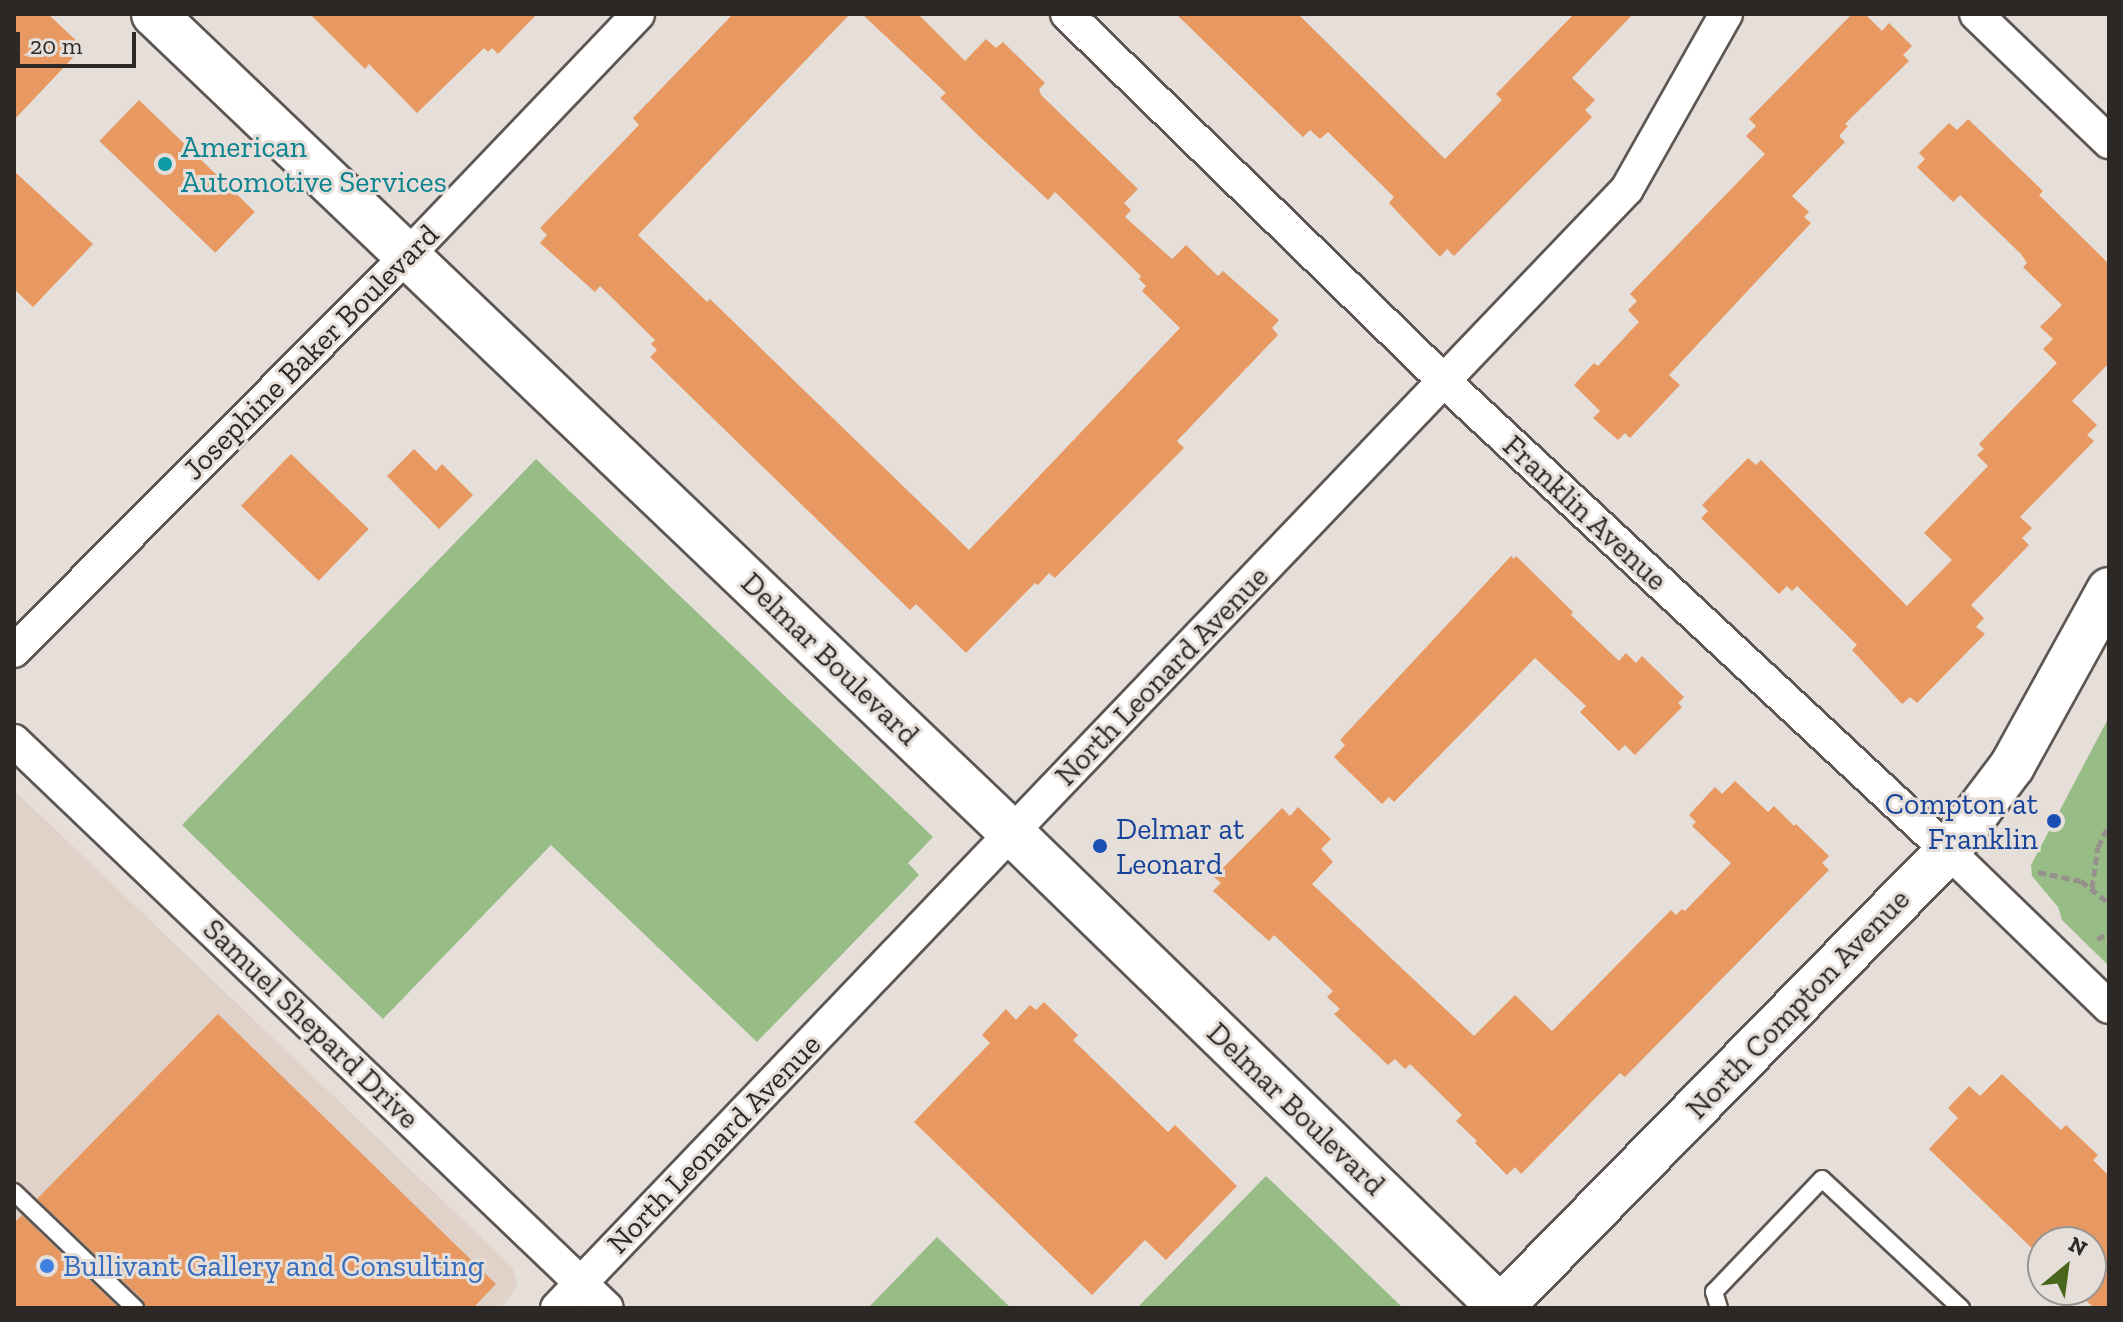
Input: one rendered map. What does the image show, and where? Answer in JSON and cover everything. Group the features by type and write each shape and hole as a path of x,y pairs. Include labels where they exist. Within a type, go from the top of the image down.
{"street":[{"name":"Delmar Boulevard","path":"154,14 1011,832 1500,1308"},
{"name":"Josephine Baker Boulevard","path":"14,651 408,255 638,14"},
{"name":"Franklin Avenue","path":"1067,14 1446,383 1948,851 2109,1007"},
{"name":"North Leonard Avenue","path":"557,1308 1011,832 1446,383 1627,189 1726,14"},
{"path":"1976,14 2109,142"},
{"name":"North Compton Avenue","path":"1500,1308 1948,851 2012,766 2109,590"},
{"name":"Samuel Shepard Drive","path":"14,741 607,1308"}],"lane":[{"path":"1719,1308 1714,1292 1822,1179 1961,1308"},
{"path":"14,1192 135,1308"}],"path":[{"path":"2092,888 2098,847 2109,824"},
{"path":"2038,872 2070,877 2092,888 2109,903"},
{"path":"2097,939 2109,934"}],"shaded area":[{"path":"14,790 512,1267 518,1286 501,1308 14,1308"}],"green space":[{"path":"536,459 933,837 908,863 919,875 757,1042 551,845 383,1019 182,825"},
{"path":"2109,717 2109,966 2062,920 2058,907 2032,876 2031,865"},
{"path":"1266,1176 1403,1308 1137,1308"},
{"path":"937,1237 1011,1308 868,1308"}],"building":[{"path":"14,14 48,14 83,47 14,120"},
{"path":"310,14 537,14 498,54 492,48 488,52 484,48 417,113 369,64 365,69"},
{"path":"733,14 850,14 638,235 707,302 710,299 969,550 1180,328 1142,291 1146,286 1139,279 1141,276 1055,192 1048,200 980,137 940,98 946,93 862,14 918,14 965,61 986,39 996,48 1003,42 1045,83 1039,89 1041,95 1138,189 1124,203 1131,210 1125,217 1172,259 1186,245 1218,276 1223,271 1279,320 1272,328 1278,335 1177,441 1184,448 1055,578 1049,573 1038,585 1035,583 966,653 916,604 910,610 650,357 657,350 651,344 655,340 600,286 595,292 540,243 547,235 540,228 639,125 633,118"},
{"path":"1176,14 1298,14 1445,159 1502,100 1496,94 1574,14 1633,14 1572,78 1595,100 1585,110 1592,117 1454,256 1447,249 1440,257 1389,203 1394,197 1328,132 1320,139 1310,130 1303,137"},
{"path":"1852,14 1865,14 1882,31 1889,23 1912,46 1903,55 1909,61 1845,124 1848,126 1839,136 1845,142 1792,196 1809,212 1804,217 1811,223 1669,375 1680,385 1630,438 1625,433 1618,440 1593,418 1600,411 1574,385 1594,363 1598,366 1639,322 1628,310 1637,301 1630,294 1765,154 1746,136 1756,126 1749,119"},
{"name":"American Automotive Services","path":"139,100 255,212 215,253 99,141"},
{"path":"1968,119 2043,191 2039,195 2109,264 2109,363 2072,401 2097,425 2087,435 2094,441 2020,517 2032,528 2022,538 2029,545 1971,605 1984,618 1976,627 1985,634 1917,703 1910,697 1902,704 1852,650 1857,645 1797,586 1792,591 1787,586 1779,594 1701,518 1708,511 1702,505 1748,458 1756,465 1761,460 1907,606 1952,560 1924,533 1988,466 1977,455 1984,449 1979,444 2057,363 2043,349 2053,339 2040,327 2062,305 2023,267 2027,263 2021,254 1960,195 1953,202 1917,167 1925,159 1919,153 1949,123 1957,130"},
{"path":"14,171 93,244 33,307 14,289"},
{"path":"414,449 436,471 442,464 473,495 439,529 387,476"},
{"path":"291,454 369,529 319,581 241,506"},
{"path":"1511,556 1514,559 1516,556 1619,661 1626,653 1636,663 1642,656 1684,697 1678,703 1682,707 1635,755 1625,745 1619,751 1580,712 1586,706 1535,658 1394,802 1389,797 1382,804 1334,757 1345,745 1340,740"},
{"path":"1735,781 1768,812 1774,806 1794,826 1796,824 1829,856 1822,863 1829,870 1625,1077 1620,1073 1521,1174 1515,1167 1507,1175 1456,1121 1462,1115 1410,1064 1405,1069 1395,1059 1388,1065 1334,1014 1340,1009 1327,997 1333,991 1274,935 1269,941 1213,891 1221,883 1214,877 1282,808 1290,816 1298,807 1331,839 1321,849 1333,862 1312,884 1474,1036 1515,995 1552,1031 1671,910 1676,915 1682,909 1685,911 1731,863 1692,826 1696,822 1689,815 1715,787 1722,794"},
{"path":"1044,1002 1078,1035 1073,1040 1168,1132 1175,1125 1237,1186 1166,1260 1145,1240 1092,1295 914,1122 990,1043 982,1035 1006,1009 1016,1020 1030,1005 1036,1010"},
{"path":"218,1014 496,1284 473,1308 146,1308 143,1300 37,1199"},
{"path":"2002,1074 2061,1130 2066,1125 2098,1155 2093,1160 2109,1176 2109,1308 2092,1306 2107,1306 2107,1226 2027,1226 2027,1244 1929,1149 1958,1118 1948,1108 1969,1086 1980,1096"},
{"name":"Bullivant Gallery and Consulting","path":"22,1215 119,1308 14,1308 14,1223"}],"place":[{"name":"American Automotive Services","path":"165,164"},
{"name":"Compton at Franklin","path":"2054,821"},
{"name":"Delmar at Leonard","path":"1100,846"},
{"name":"Bullivant Gallery and Consulting","path":"47,1266"}]}
